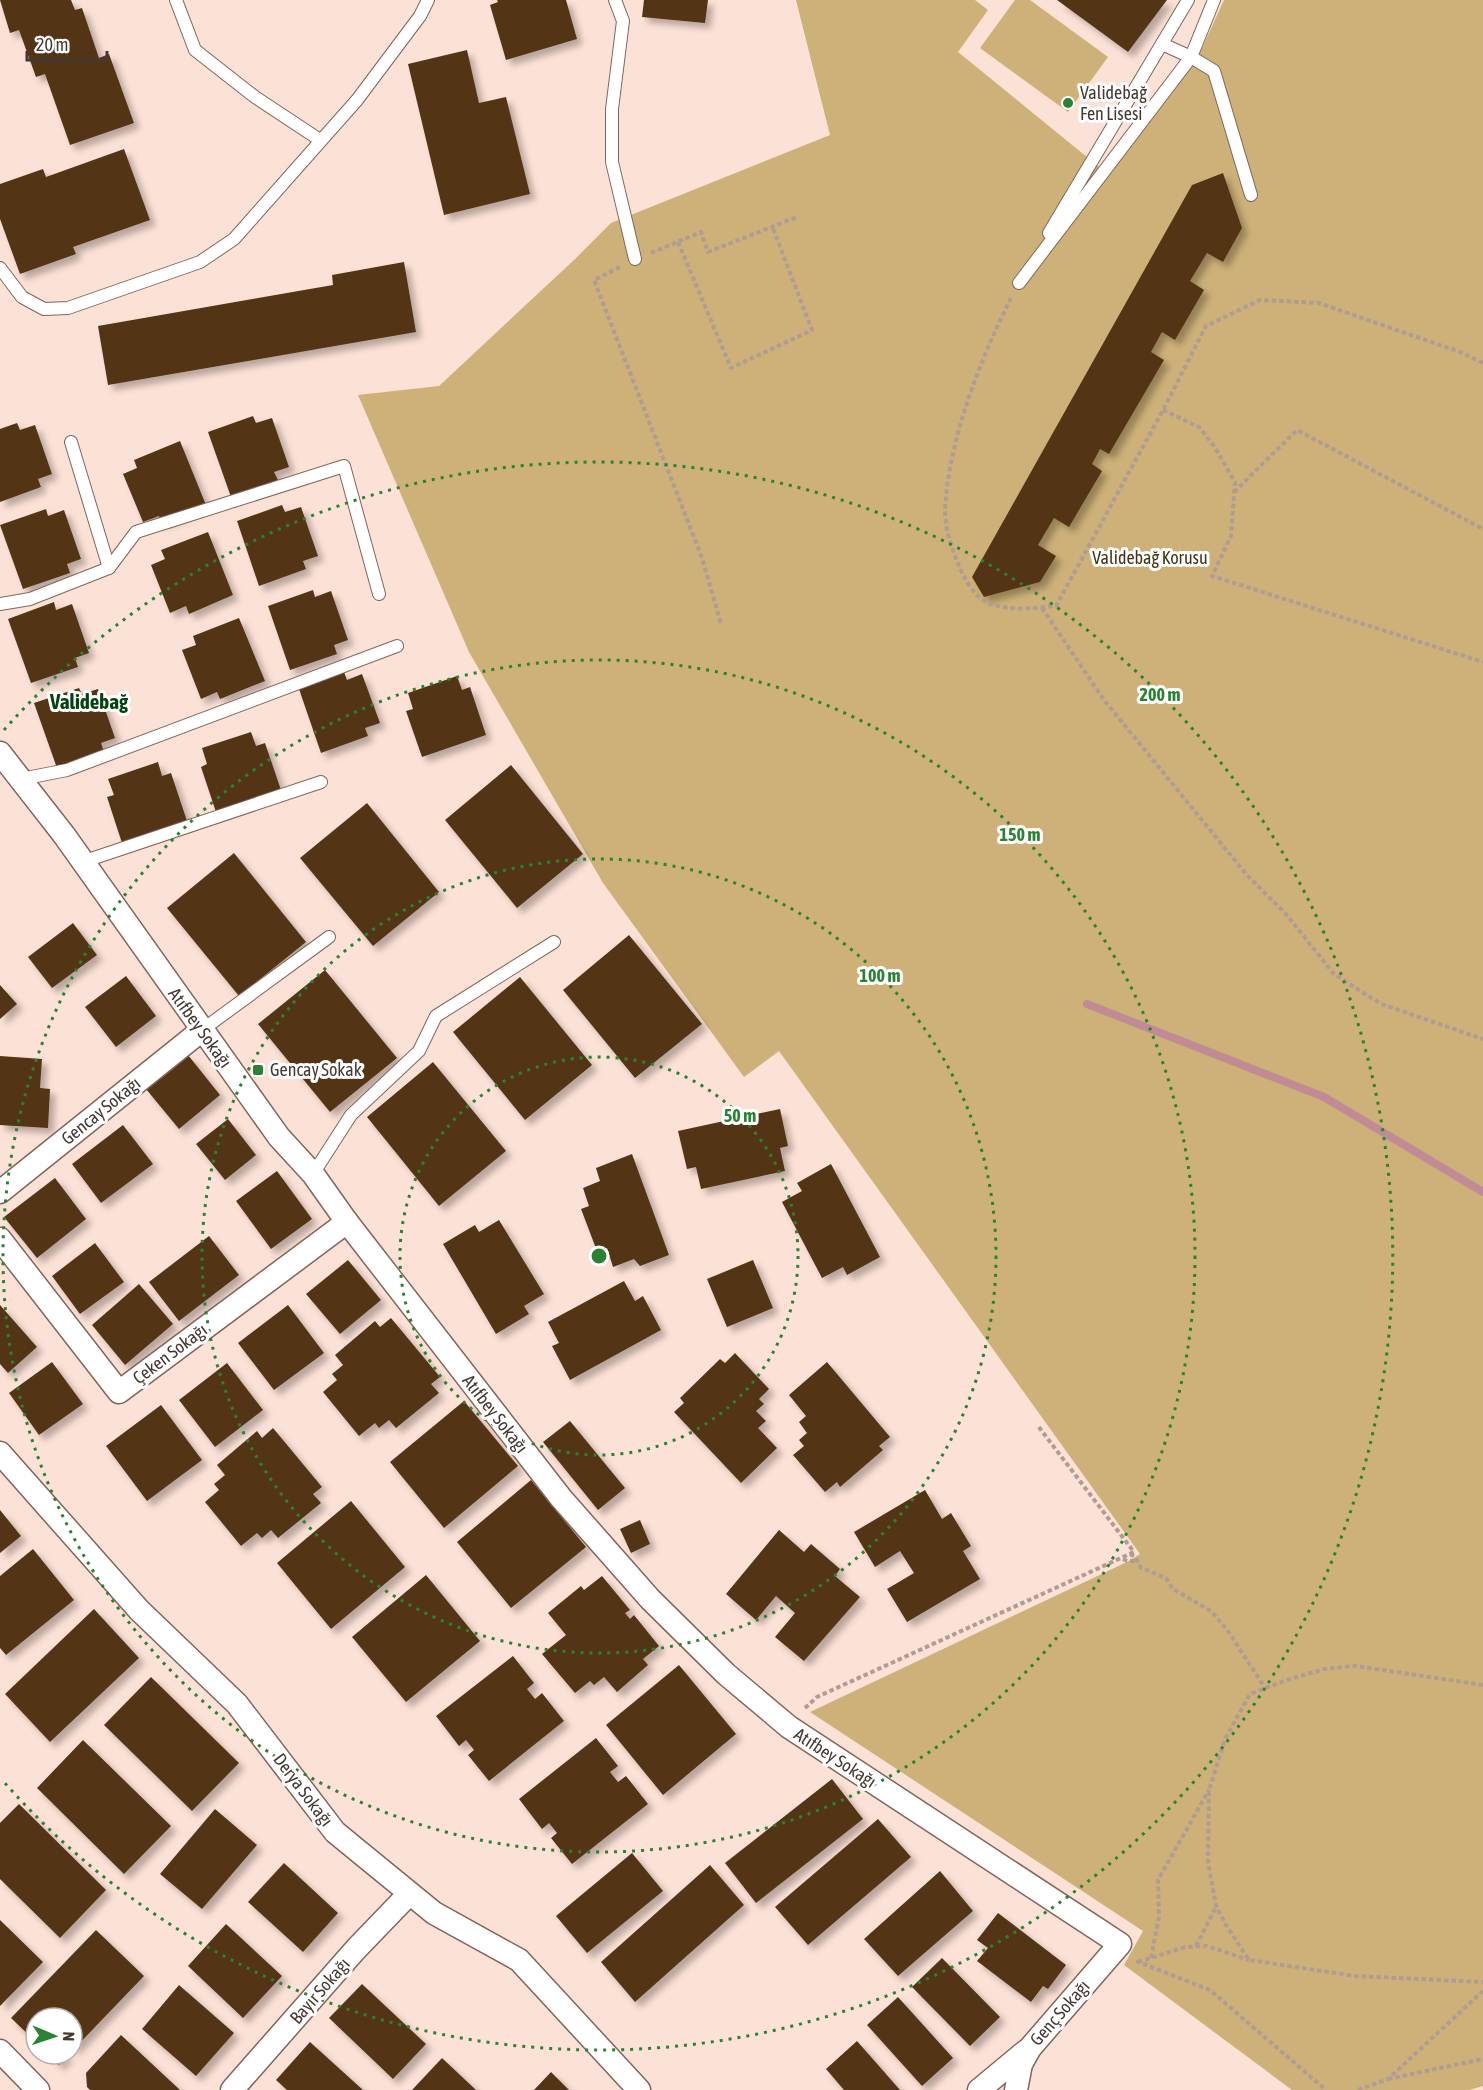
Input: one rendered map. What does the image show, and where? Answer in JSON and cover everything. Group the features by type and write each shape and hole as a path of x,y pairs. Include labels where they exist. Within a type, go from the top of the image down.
{"street":[{"name":"Atıfbey Sokağı","path":"0,753 64,835 279,1137 314,1174 347,1222 561,1498 650,1599 726,1674 789,1727 1120,1944"},
{"name":"Gencay Sokağı","path":"0,1192 202,1030"},
{"name":"Çeken Sokağı","path":"0,1239 119,1392 347,1222"},
{"name":"Derya Sokağı","path":"0,1453 138,1610 237,1704 335,1832 434,1913 519,1960 639,2090"},
{"name":"Bayır Sokağı","path":"232,2090 356,1949 409,1894"},
{"name":"Genç Sokağı","path":"1016,2090 1021,2064 1030,2048 1120,1944"},
{"path":"979,2090 1030,2048"},
{"path":"0,2050 38,2090"}],"lane":[{"path":"176,0 195,50 255,97 320,140"},
{"path":"0,268 22,297 44,309 68,309 200,262 234,239 357,100 420,16 428,0"},
{"path":"615,0 623,21 612,109 612,162 635,259"},
{"path":"1019,283 1188,0"},
{"path":"1019,283 1191,57 1214,0"},
{"path":"1162,44 1191,57 1214,71 1251,195"},
{"path":"71,442 109,568"},
{"path":"0,604 30,599 109,568 136,532 344,466 379,594"},
{"path":"21,779 67,770 397,646"},
{"path":"82,862 321,782"},
{"path":"202,1030 329,937"},
{"path":"314,1174 351,1115 419,1051 435,1016 554,942"}],"path":[{"path":"721,624 702,558 594,280 635,259 701,232 708,252 797,217"},
{"path":"678,242 731,368 812,330 771,226"},
{"path":"1019,283 991,338 954,446 945,513 952,552 964,577 981,598 1007,609 1056,606 1206,326 1260,300 1319,303 1460,352 1483,363"},
{"path":"1163,410 1199,427 1214,446 1235,482 1231,536 1212,576 1483,662"},
{"path":"1234,492 1297,430 1483,529"},
{"path":"1042,607 1104,700 1246,874 1285,913 1334,974 1381,1004 1483,1039"},
{"path":"789,1727 817,1697 1134,1552 1038,1426"},
{"path":"1130,1554 1141,1568 1166,1578 1173,1589 1211,1611 1228,1632 1265,1688"},
{"path":"1123,1559 1127,1562 1137,1561"},
{"path":"1150,1958 1159,1917 1158,1880 1209,1790 1225,1739 1250,1694 1324,1669 1356,1666 1483,1686"},
{"path":"1209,1790 1208,1862 1216,1906 1249,1960"},
{"path":"1196,1946 1216,1906"},
{"path":"1120,1944 1138,1963 1210,1989 1326,2090"},
{"path":"1138,1963 1185,1947 1208,1946 1249,1960 1355,1976 1483,1982"},
{"path":"1388,2079 1483,1991"},
{"path":"1358,2090 1388,2079 1483,2059"}],"green space":[{"name":"Validebağ Korusu","path":"796,0 975,0 988,10 958,52 1109,175 1198,57 1224,0 1483,0 1483,2086 1469,2090 1292,2090 1124,1965 1143,1931 810,1712 1140,1554 779,1051 744,1077 603,883 469,652 358,395 439,386 611,223 830,135"},
{"path":"1015,0 1030,0 1108,57 1068,112 980,48"}],"building":[{"path":"0,0 71,0 75,10 82,8 99,58 109,54 134,123 70,145 45,74 36,77 19,30 10,33"},
{"path":"497,0 566,0 577,39 506,60 490,5 498,2"},
{"path":"644,0 708,0 705,23 642,17"},
{"path":"1057,0 1167,0 1128,52"},
{"path":"467,50 479,103 506,97 530,194 444,215 408,64"},
{"path":"124,149 150,220 73,247 76,254 20,274 0,219 0,184 43,169 46,177"},
{"path":"1223,173 1242,228 1223,262 1207,253 1190,281 1204,290 1175,340 1162,332 1151,352 1164,360 1109,454 1100,449 1092,464 1102,471 1069,527 1054,518 1038,545 1056,556 1040,582 984,597 972,577 1192,185"},
{"path":"404,262 416,332 108,385 98,326 333,285 332,275"},
{"path":"253,416 256,423 272,418 289,467 274,472 278,480 231,497 208,432"},
{"path":"17,423 20,430 35,425 52,474 38,479 41,487 0,502 0,429"},
{"path":"180,441 206,505 161,523 159,516 143,522 123,474 137,468 134,460"},
{"path":"282,505 285,512 301,507 318,556 303,561 306,569 259,586 237,521"},
{"path":"46,509 48,516 64,510 81,559 67,564 70,573 23,589 0,525"},
{"path":"208,532 233,595 189,614 186,606 170,613 151,565 165,559 161,550"},
{"path":"313,590 315,597 331,591 348,640 334,645 337,654 290,670 268,606"},
{"path":"54,602 56,610 72,604 89,653 75,658 78,667 31,683 8,619"},
{"path":"239,618 265,681 220,699 217,692 201,699 182,650 196,645 193,636"},
{"path":"344,672 347,680 362,674 380,723 365,728 368,736 321,753 299,689"},
{"path":"457,676 462,690 470,687 486,735 422,757 406,711 413,709 408,693"},
{"path":"79,688 82,694 98,689 115,738 101,743 104,752 57,768 34,703"},
{"path":"251,732 256,746 265,743 281,790 216,812 201,767 207,764 202,748"},
{"path":"158,762 162,776 171,773 187,821 122,843 107,797 114,795 108,779"},
{"path":"511,765 583,854 517,908 445,820"},
{"path":"367,803 439,892 373,946 300,858"},
{"path":"234,853 306,942 239,996 167,908"},
{"path":"73,923 97,955 52,988 28,957"},
{"path":"629,935 702,1024 635,1078 563,990"},
{"path":"325,970 397,1058 330,1112 258,1024"},
{"path":"126,976 156,1016 116,1047 85,1007"},
{"path":"520,977 592,1065 525,1120 453,1032"},
{"path":"0,985 17,1004 0,1019"},
{"path":"188,1055 220,1095 179,1129 146,1089"},
{"path":"0,1056 42,1059 40,1088 50,1089 48,1128 0,1125"},
{"path":"433,1062 506,1151 439,1206 367,1117"},
{"path":"780,1109 788,1146 780,1148 785,1171 701,1189 696,1167 687,1169 678,1131"},
{"path":"228,1119 256,1155 225,1180 196,1144"},
{"path":"123,1125 153,1164 101,1203 72,1164"},
{"path":"632,1154 669,1255 640,1266 634,1259 613,1267 607,1248 597,1251 581,1209 589,1206 583,1188 600,1181 596,1168"},
{"path":"831,1164 880,1257 847,1275 843,1267 822,1278 782,1202 802,1191 797,1183"},
{"path":"277,1171 312,1219 271,1249 236,1201"},
{"path":"55,1178 86,1219 37,1258 4,1217"},
{"path":"499,1220 544,1294 524,1306 529,1314 496,1334 443,1244 475,1225 479,1232"},
{"path":"209,1236 239,1275 179,1321 149,1282"},
{"path":"95,1243 124,1282 80,1314 52,1276"},
{"path":"348,1260 381,1300 340,1334 306,1294"},
{"path":"753,1260 773,1308 727,1327 707,1279"},
{"path":"624,1281 635,1301 643,1296 661,1330 570,1380 552,1346 559,1343 548,1322"},
{"path":"139,1284 173,1324 125,1365 92,1325"},
{"path":"0,1305 37,1347 8,1373 0,1364"},
{"path":"288,1305 324,1353 274,1390 238,1343"},
{"path":"391,1318 440,1377 431,1384 439,1393 396,1428 389,1420 379,1428 375,1423 359,1436 323,1392 337,1380 332,1374 343,1365 335,1355 375,1321 380,1327"},
{"path":"735,1353 769,1389 759,1399 764,1404 756,1411 766,1421 758,1428 777,1448 741,1483 674,1412 684,1403 680,1398 720,1359 725,1363"},
{"path":"52,1362 83,1404 39,1435 9,1393"},
{"path":"827,1362 890,1437 879,1446 883,1450 840,1487 837,1482 825,1492 793,1455 804,1446 799,1440 807,1433 799,1422 806,1416 789,1395"},
{"path":"227,1363 263,1410 215,1447 179,1400"},
{"path":"464,1401 518,1466 444,1528 390,1462"},
{"path":"161,1405 202,1460 147,1501 106,1446"},
{"path":"570,1421 625,1488 598,1510 543,1442"},
{"path":"273,1428 322,1487 313,1494 321,1503 278,1538 271,1530 262,1538 257,1533 241,1546 205,1502 219,1490 214,1484 225,1475 217,1465 257,1431 262,1438"},
{"path":"531,1480 586,1547 511,1608 457,1542"},
{"path":"925,1490 942,1519 951,1513 971,1546 963,1551 980,1579 907,1622 887,1589 914,1573 900,1551 875,1567 854,1532"},
{"path":"351,1501 405,1567 331,1629 277,1563"},
{"path":"0,1510 21,1536 0,1553"},
{"path":"640,1520 650,1544 631,1553 620,1529"},
{"path":"779,1530 804,1552 811,1544 840,1569 835,1576 860,1597 804,1661 775,1637 795,1613 776,1596 756,1620 726,1594"},
{"path":"33,1549 74,1600 6,1655 0,1648 0,1576"},
{"path":"426,1575 480,1641 406,1702 352,1637"},
{"path":"602,1576 630,1610 625,1613 630,1619 634,1615 659,1646 643,1659 648,1665 617,1692 604,1677 594,1685 590,1681 575,1693 542,1654 566,1635 548,1613 581,1586 584,1590"},
{"path":"94,1609 139,1658 50,1742 5,1694"},
{"path":"513,1656 534,1683 527,1689 535,1699 542,1693 564,1721 489,1781 468,1755 474,1750 466,1740 459,1746 436,1716"},
{"path":"679,1665 736,1734 663,1795 606,1725"},
{"path":"151,1677 239,1763 192,1811 104,1725"},
{"path":"596,1738 618,1766 610,1772 618,1782 626,1776 648,1804 572,1864 551,1838 557,1833 549,1823 542,1829 519,1799"},
{"path":"83,1740 171,1826 124,1874 37,1788"},
{"path":"832,1779 863,1819 756,1903 725,1863"},
{"path":"19,1804 106,1890 60,1938 0,1879 0,1823"},
{"path":"215,1809 257,1845 202,1909 160,1874"},
{"path":"878,1819 911,1857 808,1945 775,1907"},
{"path":"632,1853 663,1891 587,1953 556,1916"},
{"path":"284,1863 338,1913 303,1952 248,1902"},
{"path":"710,1865 744,1905 635,2002 601,1962"},
{"path":"940,1871 973,1911 898,1976 864,1939"},
{"path":"998,1913 1066,1965 1048,1989 1043,1986 1031,2002 977,1961 988,1948 977,1940"},
{"path":"0,1920 43,1962 0,2006"},
{"path":"226,1924 282,1976 243,2018 188,1966"},
{"path":"96,1930 144,1976 84,2038 84,2006 24,2006 24,2030 11,2018"},
{"path":"942,1958 1000,2017 970,2046 912,1987"},
{"path":"362,1984 426,2044 393,2079 329,2018"},
{"path":"179,1985 234,2033 196,2076 142,2029"},
{"path":"898,1997 953,2058 922,2086 867,2025"},
{"path":"121,2035 180,2090 90,2090 87,2087 86,2073"},
{"path":"857,2041 900,2090 844,2090 826,2069"},
{"path":"310,2042 363,2090 287,2090 276,2080"},
{"path":"442,2058 476,2090 412,2090"},
{"path":"551,2072 569,2090 534,2090"}],"waterway":[{"path":"1087,1004 1324,1097 1483,1192"}],"place":[{"name":"Validebağ Fen Lisesi","path":"1068,103"},
{"name":"Gencay Sokak","path":"258,1070"}],"district":[{"name":"Validebağ","path":"89,702"}]}
